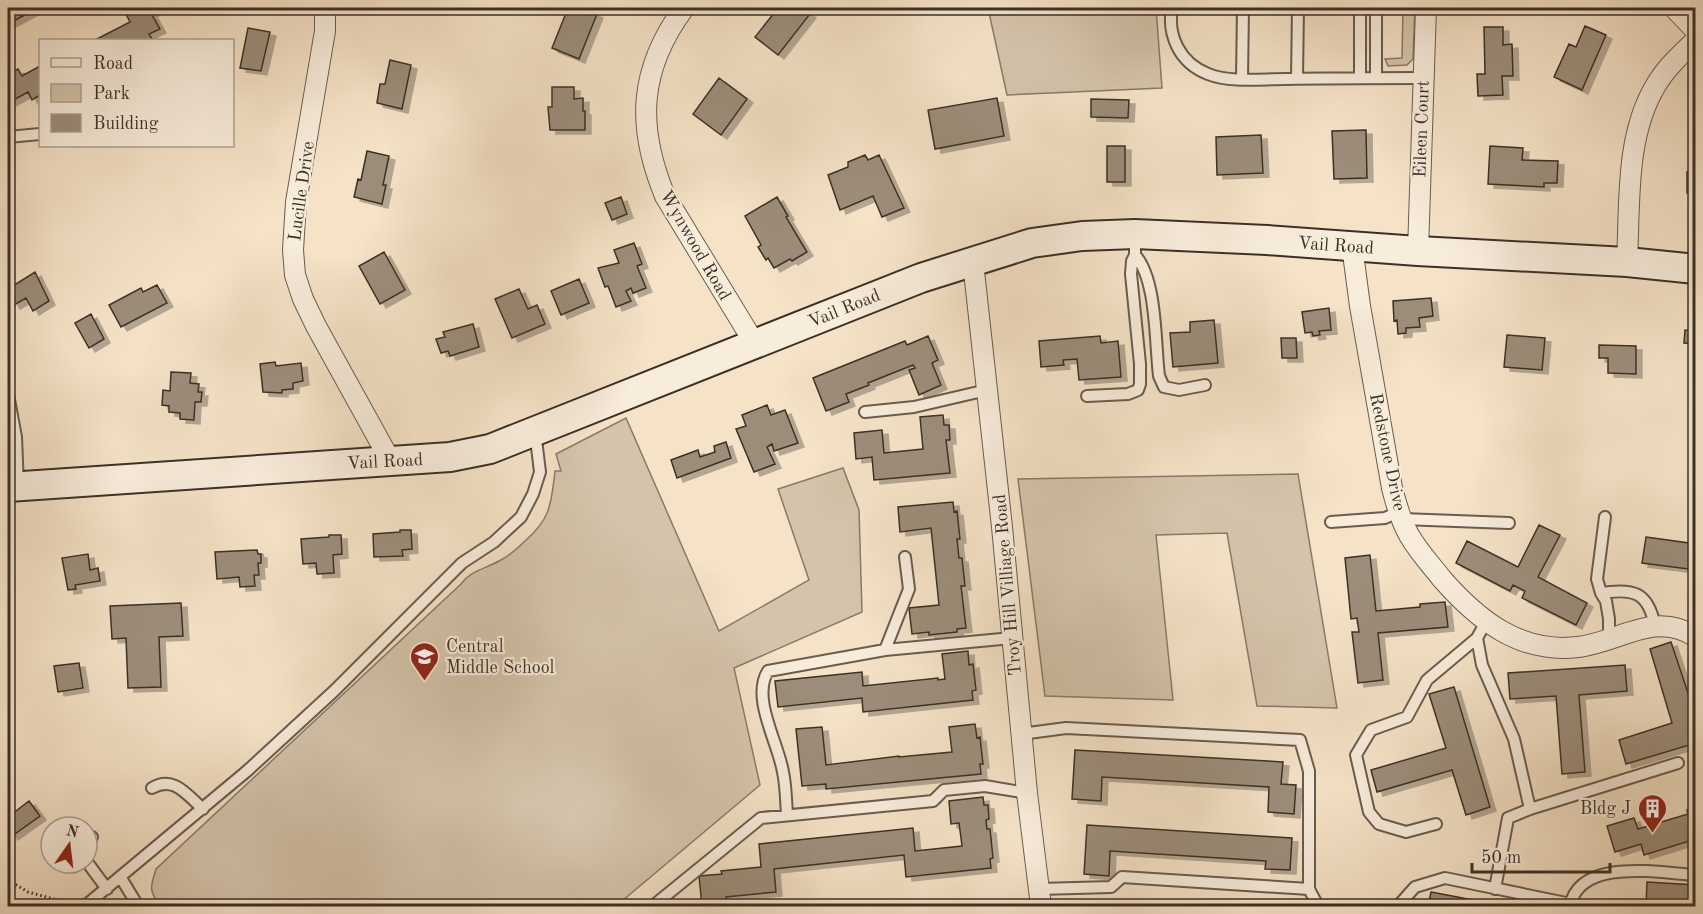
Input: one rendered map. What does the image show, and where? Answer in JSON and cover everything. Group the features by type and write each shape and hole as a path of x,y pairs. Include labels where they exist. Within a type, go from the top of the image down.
{"street":[{"name":"Lucille Drive","path":"325,8 325,31 296,202 292,250 303,299 390,460"},
{"name":"Wynwood Road","path":"684,8 658,49 650,73 645,119 649,148 655,172 665,196 754,344"},
{"name":"Eileen Court","path":"1418,251 1426,8"},
{"path":"1674,8 1695,31"},
{"path":"1627,262 1632,165 1637,132 1644,108 1656,85 1695,40"},
{"name":"Vail Road","path":"13,487 450,457 490,449 921,278 1032,243 1082,236 1135,244 1267,240 1627,262 1695,269"},
{"name":"Redstone Drive","path":"1352,246 1392,488 1400,516 1409,536 1481,630 1505,634 1541,647 1579,647 1663,625 1695,637"},
{"name":"Troy Hill Villiage Road","path":"974,262 1027,793 1040,898"}],"lane":[{"path":"1172,8 1171,29 1180,52 1188,62 1210,75 1242,79 1423,78"},
{"path":"1242,79 1243,8"},
{"path":"1297,78 1298,8"},
{"path":"1360,8 1360,78"},
{"path":"1376,8 1376,78"},
{"path":"8,137 39,134"},
{"path":"1135,244 1148,282 1161,382 1164,387 1179,390 1204,385"},
{"path":"1087,396 1128,394 1138,390 1140,384 1131,274 1135,244"},
{"path":"865,412 914,407 987,390"},
{"path":"8,394 16,437 13,487"},
{"path":"83,906 121,878 202,809 334,691 462,563 494,542 521,517 533,494 540,472 535,431"},
{"path":"1331,522 1400,516 1509,523"},
{"path":"1605,517 1597,579 1601,594 1606,601 1609,639"},
{"path":"885,650 909,589 905,557"},
{"path":"1601,594 1619,590 1643,597 1649,604 1655,626"},
{"path":"1481,630 1482,665 1514,739 1530,809"},
{"path":"1436,824 1406,832 1379,824 1369,812 1356,755 1371,730 1407,717 1426,680 1481,630"},
{"path":"787,815 783,772 764,707 762,681 768,671 885,650 1012,638"},
{"path":"1021,734 1066,728 1300,740 1309,771 1309,889 1318,906"},
{"path":"1496,889 1508,818 1530,809 1678,764"},
{"path":"152,788 161,783 170,783 178,787 202,809"},
{"path":"653,906 761,818 933,801 944,790 985,786 1027,793"},
{"path":"1398,906 1415,887 1445,878 1571,905 1573,896 1591,878 1616,871 1695,875"},
{"path":"97,875 107,889"},
{"path":"1040,898 1111,886 1122,877 1309,889"},
{"path":"121,878 138,906"}],"path":[{"path":"8,880 28,892 83,906"}],"green space":[{"path":"988,8 1156,8 1162,88 1007,95"},
{"path":"1403,8 1415,8 1413,59 1407,65 1388,66 1385,59 1402,58"},
{"path":"626,418 719,631 809,580 778,489 843,468 859,510 862,612 734,668 760,785 616,906 160,906 152,889 156,869 465,580 473,573 506,557 534,533 548,510 555,471 561,471 556,454"},
{"path":"1298,474 1337,708 1257,706 1227,533 1156,535 1173,700 1045,696 1018,479"}],"building":[{"path":"8,8 38,8 8,24"},
{"path":"123,8 153,8 155,11 151,13 160,29 149,34 152,39 97,39 130,22"},
{"path":"568,8 580,8 597,14 579,59 552,48"},
{"path":"778,8 802,8 810,14 778,55 755,37"},
{"path":"1585,26 1606,35 1582,90 1554,77 1569,44 1576,47"},
{"path":"1484,27 1503,27 1503,45 1512,44 1513,76 1502,76 1503,95 1478,96 1477,74 1485,74"},
{"path":"248,28 270,32 261,71 240,68"},
{"path":"390,60 411,65 402,109 377,103 380,84 385,84"},
{"path":"39,67 39,96 32,100 28,92 8,103 8,74 18,69 22,76"},
{"path":"719,78 747,99 721,135 693,114"},
{"path":"552,87 574,87 574,99 583,98 585,130 550,130 548,107 552,107"},
{"path":"997,98 1004,136 935,149 928,110"},
{"path":"1091,99 1129,100 1128,118 1091,117"},
{"path":"1694,125 1696,193 1687,193 1687,172 1693,173"},
{"path":"1366,130 1367,178 1334,179 1332,131"},
{"path":"1261,135 1263,173 1217,175 1216,137"},
{"path":"1107,146 1125,146 1125,182 1107,182"},
{"path":"1490,146 1523,148 1522,160 1558,161 1557,183 1544,183 1544,187 1488,184"},
{"path":"367,151 389,156 382,204 354,197 358,179 361,180"},
{"path":"865,155 868,160 879,155 904,208 882,217 873,196 840,210 828,175 848,167 848,162"},
{"path":"621,197 627,214 612,220 605,203"},
{"path":"777,197 807,252 774,268 758,247 761,245 745,216"},
{"path":"634,243 642,264 637,266 646,288 633,293 631,288 626,291 631,301 616,307 598,268 619,263 614,250"},
{"path":"384,252 405,290 380,304 359,266"},
{"path":"35,272 49,301 33,311 26,298 14,305 8,289"},
{"path":"579,279 589,303 561,315 551,291"},
{"path":"157,285 167,303 121,327 109,305 141,288 143,292"},
{"path":"519,289 528,309 537,305 545,324 512,338 495,299"},
{"path":"1431,298 1433,316 1419,318 1420,327 1406,328 1406,333 1398,334 1397,320 1394,321 1393,301"},
{"path":"1329,308 1331,330 1319,331 1320,335 1313,336 1312,332 1305,333 1302,312"},
{"path":"91,314 104,339 89,348 75,323"},
{"path":"1214,320 1218,363 1173,367 1170,333 1190,332 1190,322"},
{"path":"473,324 479,347 450,356 448,351 441,353 436,339 445,337 443,332"},
{"path":"1693,324 1696,324 1696,344 1684,343 1685,330 1693,331"},
{"path":"1507,335 1545,338 1542,370 1504,367"},
{"path":"928,336 938,360 932,363 941,385 919,395 909,370 915,368 913,365 846,394 849,402 826,411 813,378 905,341 907,345"},
{"path":"1100,336 1101,343 1118,341 1121,377 1079,380 1077,359 1063,360 1064,365 1041,367 1039,341"},
{"path":"1281,338 1296,338 1297,358 1282,358"},
{"path":"1599,345 1636,346 1636,374 1608,373 1608,358 1599,358"},
{"path":"275,362 276,366 301,363 303,381 293,383 293,389 282,390 282,393 263,392 260,364"},
{"path":"171,372 191,373 190,383 199,384 198,392 202,392 201,402 195,402 194,420 180,419 180,413 169,412 169,406 162,405 163,390 170,391"},
{"path":"767,405 771,415 785,410 798,443 774,451 772,444 767,447 775,464 754,472 736,429 746,426 742,415"},
{"path":"943,415 944,425 949,425 950,440 946,440 950,473 874,480 872,457 856,459 854,433 882,430 884,453 923,449 920,417"},
{"path":"726,442 731,458 677,478 671,460 698,450 700,457 715,452 714,446"},
{"path":"953,502 954,512 957,511 960,539 957,539 959,558 962,558 965,586 961,586 966,628 957,629 957,632 912,634 909,608 939,605 931,528 900,532 898,507"},
{"path":"1539,525 1560,535 1538,577 1587,603 1576,625 1522,598 1525,591 1513,585 1510,591 1456,563 1467,541 1518,567"},
{"path":"400,530 411,530 412,549 402,550 403,556 374,557 373,534 400,532"},
{"path":"329,535 341,535 342,554 333,555 334,573 317,574 316,563 303,564 301,539 329,537"},
{"path":"1646,537 1696,544 1696,570 1642,563"},
{"path":"257,550 258,554 261,554 261,563 258,563 259,575 254,575 255,586 240,587 239,577 217,579 215,552"},
{"path":"88,554 90,570 98,568 100,581 75,585 76,589 68,590 62,558"},
{"path":"1370,555 1376,611 1445,602 1448,627 1378,633 1383,680 1358,683 1352,632 1359,632 1357,618 1351,619 1345,558"},
{"path":"181,603 183,636 159,637 161,687 128,688 126,638 112,639 110,606"},
{"path":"1671,642 1696,717 1696,743 1626,764 1619,740 1672,723 1650,649"},
{"path":"968,651 969,665 973,664 976,690 972,691 973,700 863,712 862,698 778,707 775,681 862,672 863,686 945,679 942,654"},
{"path":"79,663 83,688 58,692 54,666"},
{"path":"1625,665 1627,691 1579,695 1585,772 1562,774 1556,696 1510,699 1508,673"},
{"path":"1454,687 1490,807 1466,815 1452,770 1377,792 1371,770 1446,748 1429,694"},
{"path":"975,724 977,738 980,737 983,764 980,764 981,774 826,789 826,784 802,786 796,729 822,727 826,765 952,752 949,727"},
{"path":"1075,750 1283,762 1281,784 1296,785 1294,814 1268,812 1269,787 1102,777 1101,801 1072,799"},
{"path":"983,797 984,805 988,805 989,819 986,820 987,829 990,829 993,858 990,859 991,868 906,877 904,855 774,869 776,892 726,897 727,906 702,906 699,876 761,867 759,844 913,828 915,851 962,846 959,823 951,824 949,801"},
{"path":"29,801 39,815 12,836 8,830 8,817"},
{"name":"Bldg J","path":"1696,807 1696,839 1644,855 1641,844 1615,852 1607,826 1634,818 1638,829 1688,814 1687,810"},
{"path":"1087,825 1292,838 1290,870 1265,869 1266,861 1110,851 1109,876 1084,874"},
{"path":"1647,882 1696,885 1696,906 1627,906 1627,904 1646,905"},
{"path":"1431,892 1505,906 1428,906"},
{"path":"1126,902 1177,905 1177,906 1126,906"}],"place":[{"name":"Central Middle School","path":"425,682"},
{"name":"Bldg J","path":"1652,834"}]}
